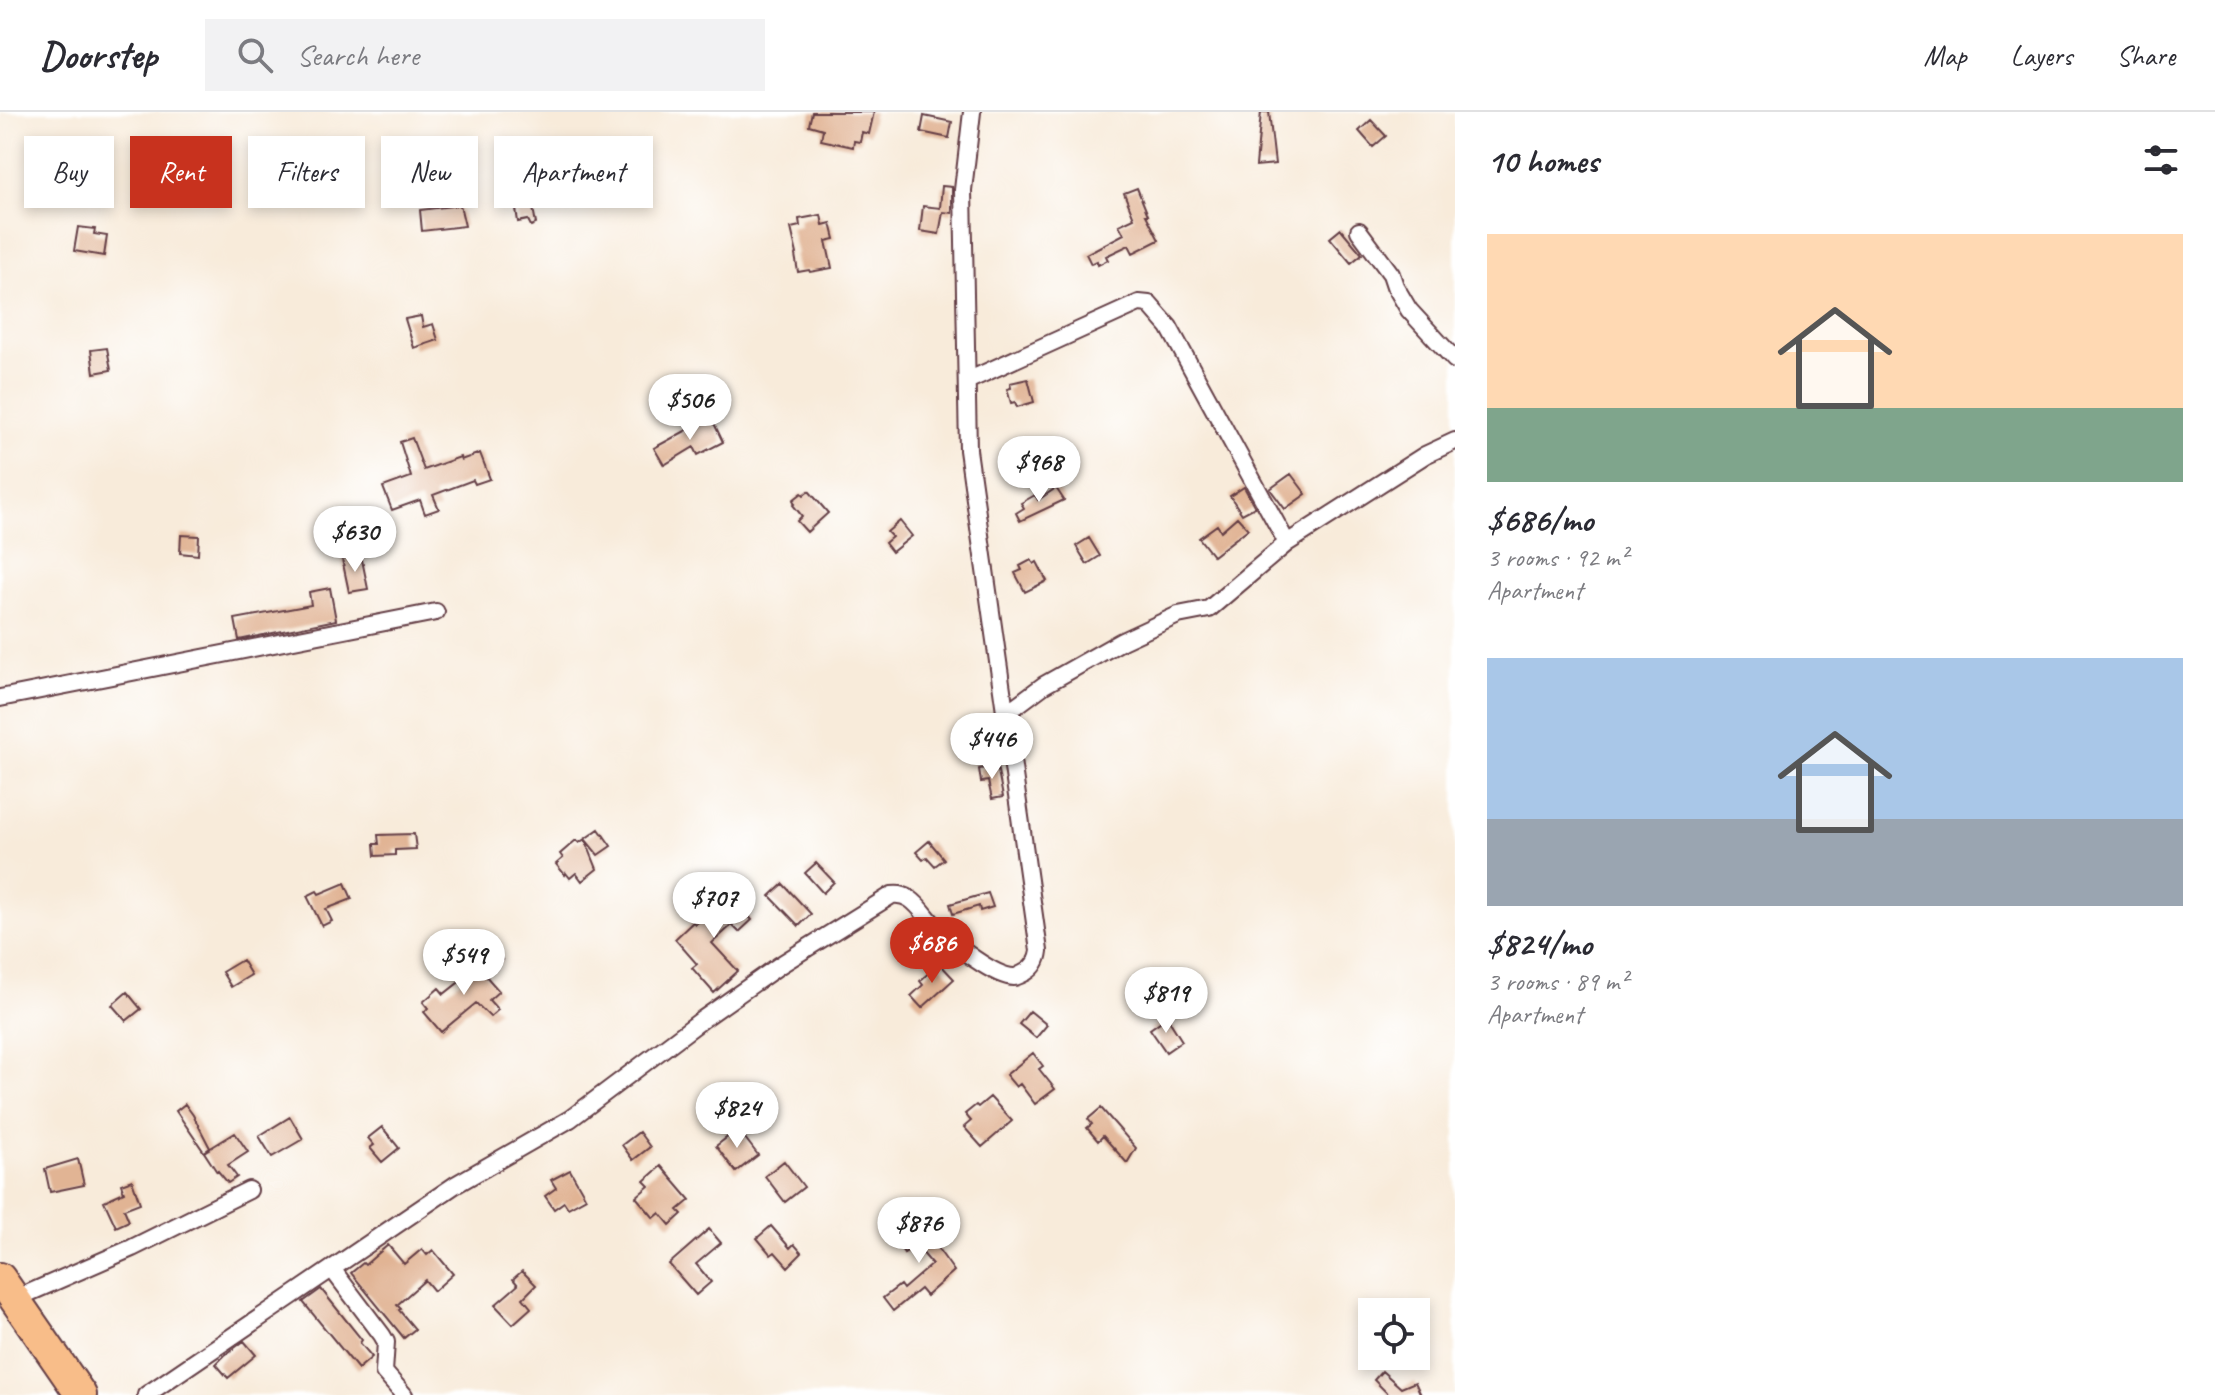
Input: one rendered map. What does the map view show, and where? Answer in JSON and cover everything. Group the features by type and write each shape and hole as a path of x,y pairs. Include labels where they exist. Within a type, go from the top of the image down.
{"highway":[{"path":"8,1289 81,1395"}],"street":[{"path":"146,1395 455,1185 570,1119 780,965 892,895 901,894 912,900 938,930 977,961 1014,977 1030,969 1039,957 968,450 963,190 972,112"},
{"path":"1359,231 1391,274 1409,310 1455,360"},
{"path":"967,381 1139,303 1149,304 1169,327 1287,543"},
{"path":"1005,714 1044,685 1122,641 1178,615 1209,609 1287,543 1425,455 1455,441"},
{"path":"0,698 436,612"},
{"path":"8,1289 132,1248 249,1190"},
{"path":"332,1269 382,1335 386,1342 384,1372 404,1395"}],"building":[{"path":"812,112 874,112 869,134 862,132 860,142 854,141 853,147 821,140 823,129 809,125"},
{"path":"1261,112 1269,112 1275,164 1256,166"},
{"path":"924,116 952,122 949,138 921,132"},
{"path":"1371,120 1386,136 1373,147 1359,131"},
{"path":"942,186 952,187 952,213 943,212 939,234 920,231 923,206 940,208"},
{"path":"1137,188 1159,240 1133,253 1129,245 1106,256 1108,260 1098,265 1097,261 1091,264 1086,254 1124,234 1119,225 1134,218 1124,193"},
{"path":"461,208 465,226 422,231 420,210"},
{"path":"533,208 536,224 531,226 528,220 518,222 516,209"},
{"path":"821,215 823,225 831,223 835,239 826,241 832,268 798,272 791,228 800,226 799,219"},
{"path":"78,227 95,229 94,234 107,236 104,256 74,251"},
{"path":"1341,229 1362,254 1351,263 1330,238"},
{"path":"421,316 423,327 433,324 438,340 414,348 405,319"},
{"path":"107,348 111,370 94,373 91,350"},
{"path":"1028,379 1034,402 1017,407 1015,402 1011,403 1007,389 1011,388 1010,383"},
{"path":"711,417 723,442 698,455 694,447 664,465 654,448"},
{"path":"412,438 424,470 480,453 490,479 475,484 473,480 433,495 439,509 425,514 420,500 392,510 383,487 411,477 400,442"},
{"path":"1291,474 1306,494 1285,509 1270,489"},
{"path":"1244,487 1255,507 1242,514 1230,496"},
{"path":"1056,488 1064,500 1020,521 1016,513 1024,508 1021,503 1035,495 1038,500"},
{"path":"809,491 828,513 807,532 797,521 802,516 793,505 793,500"},
{"path":"1237,517 1248,529 1213,556 1199,538 1217,525 1221,531"},
{"path":"900,521 912,536 892,552 885,543 892,537 887,532"},
{"path":"181,535 199,536 198,555 180,553"},
{"path":"1089,538 1100,556 1087,564 1076,546"},
{"path":"361,555 368,589 349,592 342,559"},
{"path":"1031,560 1034,564 1037,562 1047,581 1025,592 1015,573"},
{"path":"330,588 336,620 239,640 235,619 311,605 309,592"},
{"path":"997,766 1003,797 992,799 988,781 981,782 979,769"},
{"path":"599,829 611,846 598,855 585,839 597,869 582,881 576,873 570,878 565,875 556,864 563,858 560,854 576,840 579,843"},
{"path":"414,834 416,849 395,850 395,855 375,856 374,844 379,844 378,835"},
{"path":"929,841 944,859 935,866 927,857 923,860 916,852"},
{"path":"816,863 834,882 823,893 805,873"},
{"path":"345,883 352,899 326,909 332,921 322,926 307,896"},
{"path":"783,884 811,914 799,926 770,896"},
{"path":"735,889 744,899 739,904 752,920 739,932 732,925 712,943 738,971 714,993 692,968 697,964 675,939"},
{"path":"988,893 993,907 980,911 979,906 953,914 950,904"},
{"path":"496,953 502,960 485,975 499,991 489,1000 498,1010 490,1017 476,1003 441,1032 424,1012 428,1008 423,1002 439,988 444,994"},
{"path":"242,960 251,975 231,987 222,972"},
{"path":"939,963 954,979 922,1008 911,996 923,985 920,981"},
{"path":"127,992 141,1009 126,1021 112,1005"},
{"path":"1030,1011 1047,1025 1036,1038 1019,1024"},
{"path":"1167,1017 1182,1041 1166,1052 1150,1029"},
{"path":"1033,1053 1043,1066 1039,1069 1055,1089 1035,1104 1020,1084 1016,1087 1006,1075"},
{"path":"990,1097 1012,1121 982,1147 964,1127 971,1121 965,1114"},
{"path":"185,1104 210,1148 204,1152 176,1111"},
{"path":"1101,1108 1136,1148 1127,1163 1103,1136 1098,1141 1087,1128 1092,1124 1088,1119"},
{"path":"290,1117 303,1139 272,1157 259,1136"},
{"path":"382,1127 399,1148 382,1162 370,1148 374,1145 368,1138"},
{"path":"738,1129 758,1155 736,1172 716,1146"},
{"path":"639,1132 650,1147 633,1160 622,1145"},
{"path":"235,1133 248,1152 228,1165 237,1177 228,1183 204,1152"},
{"path":"78,1159 84,1185 50,1192 45,1169"},
{"path":"784,1161 804,1187 785,1202 765,1176"},
{"path":"661,1166 690,1200 678,1210 682,1214 670,1225 660,1213 654,1218 636,1197 649,1186 644,1181"},
{"path":"570,1170 586,1198 568,1208 564,1202 554,1209 545,1196 556,1188 551,1180"},
{"path":"132,1180 140,1203 124,1209 129,1221 116,1227 104,1201 124,1192 121,1184"},
{"path":"914,1218 954,1271 926,1296 920,1289 893,1311 883,1298 900,1285 903,1289 932,1264 916,1245 904,1253 894,1238 902,1233 899,1228"},
{"path":"771,1226 790,1248 794,1244 802,1253 788,1267 775,1252 771,1255 757,1238"},
{"path":"709,1229 721,1243 696,1264 711,1282 696,1295 669,1264"},
{"path":"388,1245 404,1264 422,1249 427,1255 433,1250 453,1274 434,1291 425,1280 397,1305 415,1329 404,1338 351,1273"},
{"path":"522,1271 536,1285 523,1298 531,1308 513,1324 495,1305 518,1285 513,1279"},
{"path":"321,1289 372,1357 358,1369 303,1302"},
{"path":"244,1341 256,1355 228,1378 216,1364"},
{"path":"1382,1371 1401,1388 1415,1382 1421,1395 1385,1395 1388,1394 1374,1380"}]}
